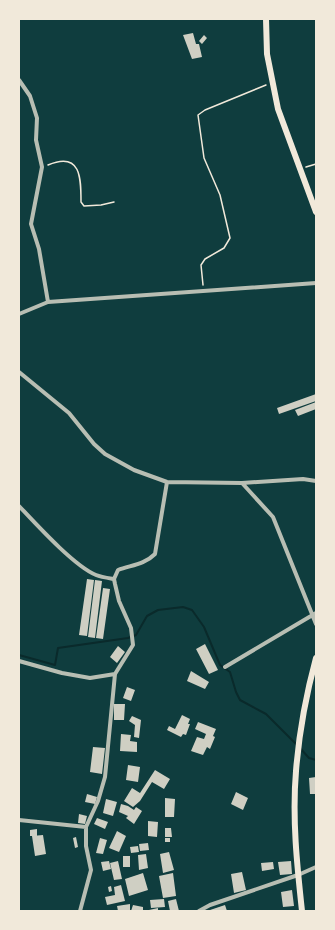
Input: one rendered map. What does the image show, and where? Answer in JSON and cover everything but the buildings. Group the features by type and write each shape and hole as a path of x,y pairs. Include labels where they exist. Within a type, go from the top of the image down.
{"main road":[{"path":"266,19 267,54 280,116 316,212"},
{"path":"302,911 295,829 296,772 301,726 314,675 316,658"}],"street":[{"path":"19,80 30,96 37,118 36,140 42,168 31,224 38,249 48,302"},
{"path":"19,314 48,302 316,283"},
{"path":"19,372 69,413 94,444 105,454 134,470 167,482 242,483 303,479 316,481"},
{"path":"80,911 91,870 86,846 86,827 98,801 105,776 115,674 133,645 131,628 119,601 114,579 118,570 135,566 149,559 155,554 167,482"},
{"path":"242,483 273,517 314,614 316,624"},
{"path":"19,506 63,550 82,566 96,575 114,579"},
{"path":"225,668 314,614"},
{"path":"19,661 62,673 90,678 115,674"},
{"path":"19,820 86,827"},
{"path":"199,911 210,905 298,875 316,867"}],"path":[{"path":"202,292 201,264 205,259 224,248 230,238 220,194 204,158 198,115 205,110 272,83"},
{"path":"42,168 54,162 71,162 79,173 81,202 84,206 101,205 114,202"},
{"path":"300,169 316,164"}],"waterway":[{"path":"19,655 55,665 58,648 128,638 136,635 147,616 158,610 183,607 192,610 204,627 220,665 230,672 240,700 266,714 297,745"},
{"path":"300,748 309,758 316,760"}]}
